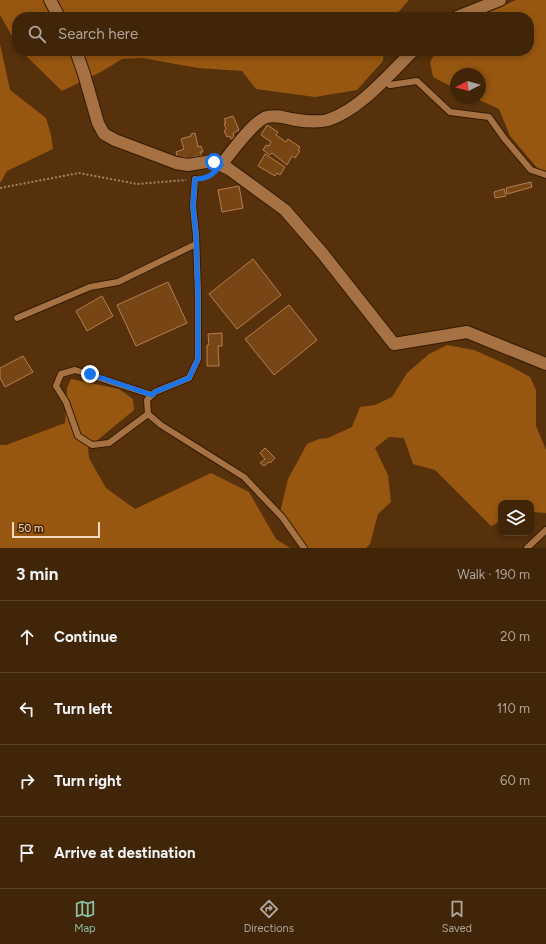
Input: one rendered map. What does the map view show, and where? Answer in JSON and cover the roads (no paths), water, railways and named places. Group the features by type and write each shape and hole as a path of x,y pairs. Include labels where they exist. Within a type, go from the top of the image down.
{"street":[{"path":"50,0 56,12"},
{"path":"470,12 500,0"},
{"path":"78,56 98,123 104,134 115,140 176,163 188,165 212,161 229,169 285,210 394,344 467,332 546,364"},
{"path":"221,165 255,124 262,118 268,116 278,116 309,122 326,120 344,113 359,103 408,56"}],"lane":[{"path":"383,80 390,85 417,81 450,112 489,117 504,138 531,170 546,175"},
{"path":"195,179 193,206 198,295 198,359 189,378 155,392 147,400 148,414 161,425 244,477 282,517 304,548"},
{"path":"17,318 90,287 118,282 196,244"},
{"path":"148,414 109,443 92,445 78,436 66,402 56,386 60,374 75,370 152,395"},
{"path":"527,548 546,530"}]}
